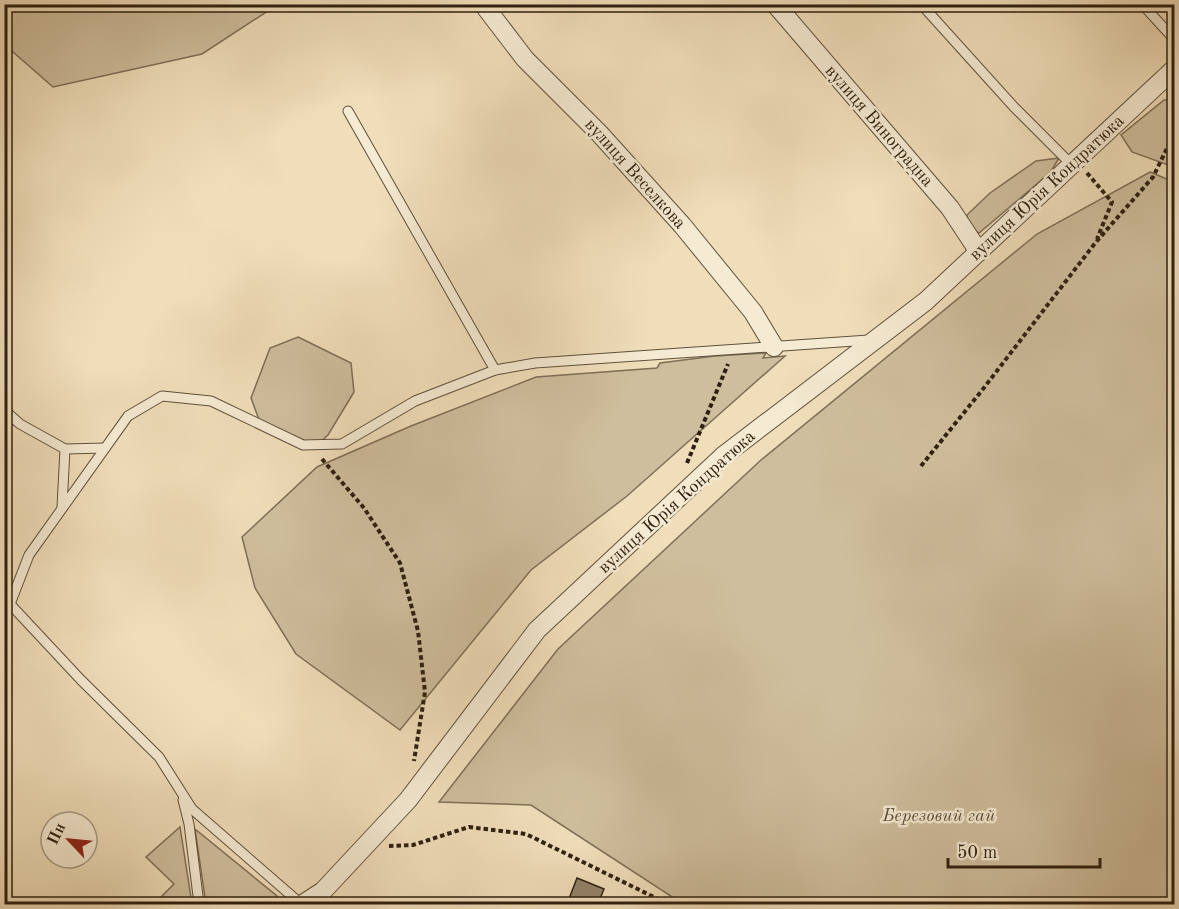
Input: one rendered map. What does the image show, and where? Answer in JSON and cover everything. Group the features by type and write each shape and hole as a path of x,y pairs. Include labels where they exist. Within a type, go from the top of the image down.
{"street":[{"name":"вулиця Виноградна","path":"776,4 950,208 979,252"},
{"name":"вулиця Веселкова","path":"486,8 525,59 599,133 682,225 753,312 774,347"},
{"name":"вулиця Юрія Кондратюка","path":"302,904 323,891 408,800 537,630 723,456 926,301 1174,69"}],"lane":[{"path":"921,4 1014,107 1074,163"},
{"path":"1142,4 1174,39"},
{"path":"348,111 495,370"},
{"path":"4,613 10,604 28,555 128,416 162,396 211,401 303,445 342,444 414,401 495,370 535,363 875,340"},
{"path":"4,410 20,424 65,449 105,448"},
{"path":"62,509 65,449"},
{"path":"10,604 81,680 159,757 192,809 302,904"},
{"path":"182,793 189,824 200,904"}],"path":[{"path":"921,466 1096,242 1153,177 1174,134"},
{"path":"1074,163 1112,202 1096,242"},
{"path":"686,465 734,350"},
{"path":"309,445 364,508 399,562 418,631 425,692 413,768"},
{"path":"364,846 413,845 469,827 526,834 668,904"}],"green space":[{"path":"4,5 277,5 202,54 53,87 5,45"},
{"path":"1174,99 1174,166 1132,152 1121,135 1164,100"},
{"path":"1059,158 1050,173 979,233 968,225 967,215 990,193 1036,161"},
{"name":"Березовий гай","path":"1150,172 1174,182 1174,904 683,904 531,805 439,802 558,649 761,460 1037,234"},
{"path":"298,337 351,363 354,392 328,435 317,445 261,425 251,398 270,348"},
{"path":"766,353 763,358 785,356 627,496 531,570 400,730 296,654 255,588 242,537 317,467 411,426 536,377 657,368 660,363 715,356"},
{"path":"180,827 192,904 154,904 174,884 146,857"},
{"path":"195,829 277,896 279,904 206,904"}],"building":[{"path":"577,878 604,889 598,904 567,904"}]}
